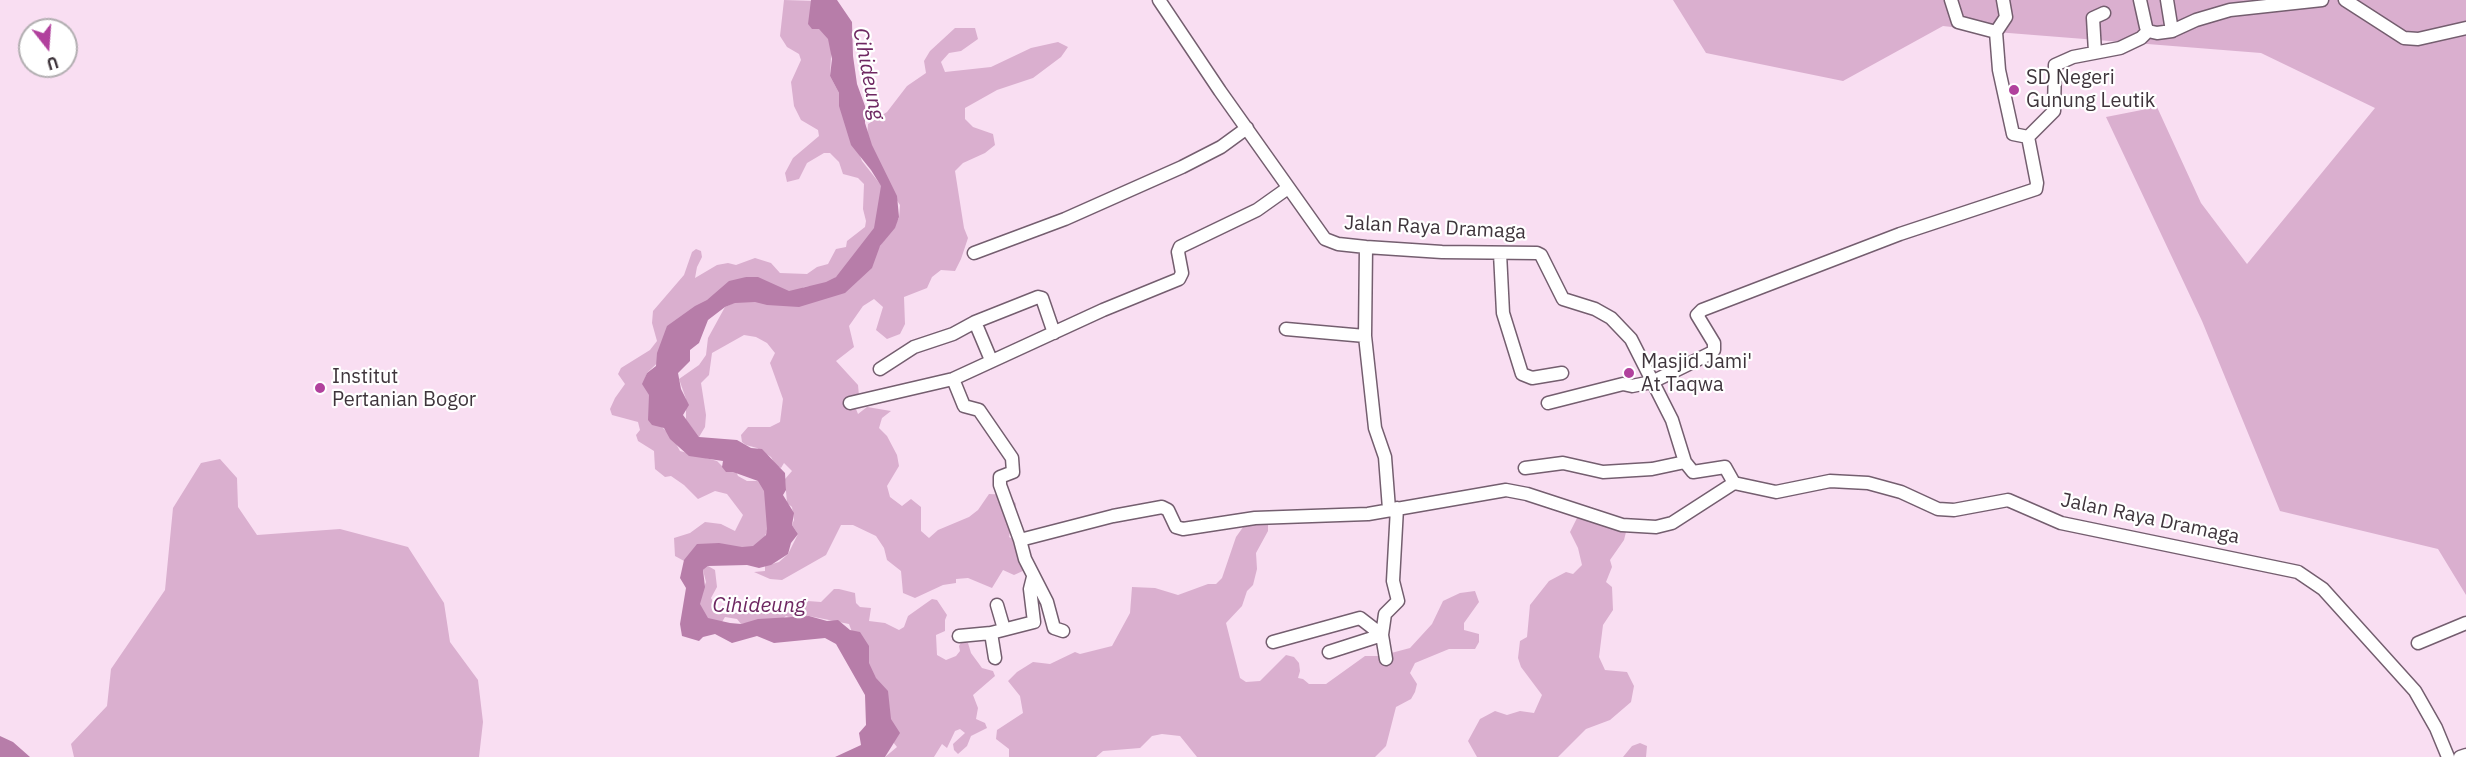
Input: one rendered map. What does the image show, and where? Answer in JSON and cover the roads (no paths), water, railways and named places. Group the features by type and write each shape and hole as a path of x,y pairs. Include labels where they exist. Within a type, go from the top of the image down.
{"street":[{"name":"Jalan Raya Dramaga","path":"1159,0 1325,239 1338,244 1366,247 1500,254 1537,252 1541,255 1563,299 1595,309 1623,329 1672,420 1685,462 1693,472 1725,467 1734,483 1776,492 1830,481 1858,482 1901,492 1938,509 1953,510 2008,500 2061,523 2298,572 2323,589 2415,691 2436,728 2448,757"},
{"path":"1951,0 1958,22 1962,25 1996,32"},
{"path":"2003,0 2006,17 1996,32 1999,70 2013,134 2028,137"},
{"path":"2140,0 2148,31"},
{"path":"2167,0 2172,31"},
{"path":"2028,137 2054,111 2055,65 2073,57 2120,48 2148,31 2172,31 2229,5 2322,0"},
{"path":"2345,0 2404,38 2418,39 2466,27"},
{"path":"2095,52 2093,18 2104,13"},
{"path":"974,253 1065,219 1182,167 1221,147 1247,128"},
{"path":"1548,403 1622,384 1632,386 1652,382 1714,350 1714,343 1697,315 1702,310 1900,234 2036,189 2037,183 2028,137"},
{"path":"850,403 953,379 991,360 1179,279 1182,273 1178,249 1257,210 1288,188"},
{"path":"1366,247 1365,336 1375,428 1385,457 1393,509 1393,581 1398,601 1386,614 1382,634 1386,659"},
{"path":"1500,254 1503,313 1522,374 1532,378 1562,373"},
{"path":"880,369 914,347 953,334 975,322 1038,297 1042,297 1054,333"},
{"path":"975,322 991,360"},
{"path":"1286,328 1365,336"},
{"path":"953,379 964,405 979,410 1012,458 1014,472 1000,477 1000,485 1033,577 1047,602 1054,628 1064,630"},
{"path":"1525,468 1563,463 1584,469 1612,472 1652,469 1685,462"},
{"path":"1020,540 1155,507 1168,510 1174,524 1183,529 1255,518 1341,516 1487,492 1515,491 1623,525 1656,527 1672,523 1734,483"},
{"path":"959,636 991,633 1034,622 1030,589 1033,577"},
{"path":"997,605 1004,629"},
{"path":"1273,642 1360,618 1382,634"},
{"path":"2418,644 2466,623"},
{"path":"991,633 995,658"},
{"path":"1329,652 1382,634"},
{"path":"2460,757 2466,755"}],"place":[{"name":"SD Negeri Gunung Leutik","path":"2014,90"},
{"name":"Masjid Jami' At Taqwa","path":"1629,373"},
{"name":"Institut Pertanian Bogor","path":"320,388"}],"water label":[{"name":"Cihideung","path":"868,74"},
{"name":"Cihideung","path":"759,606"}]}
